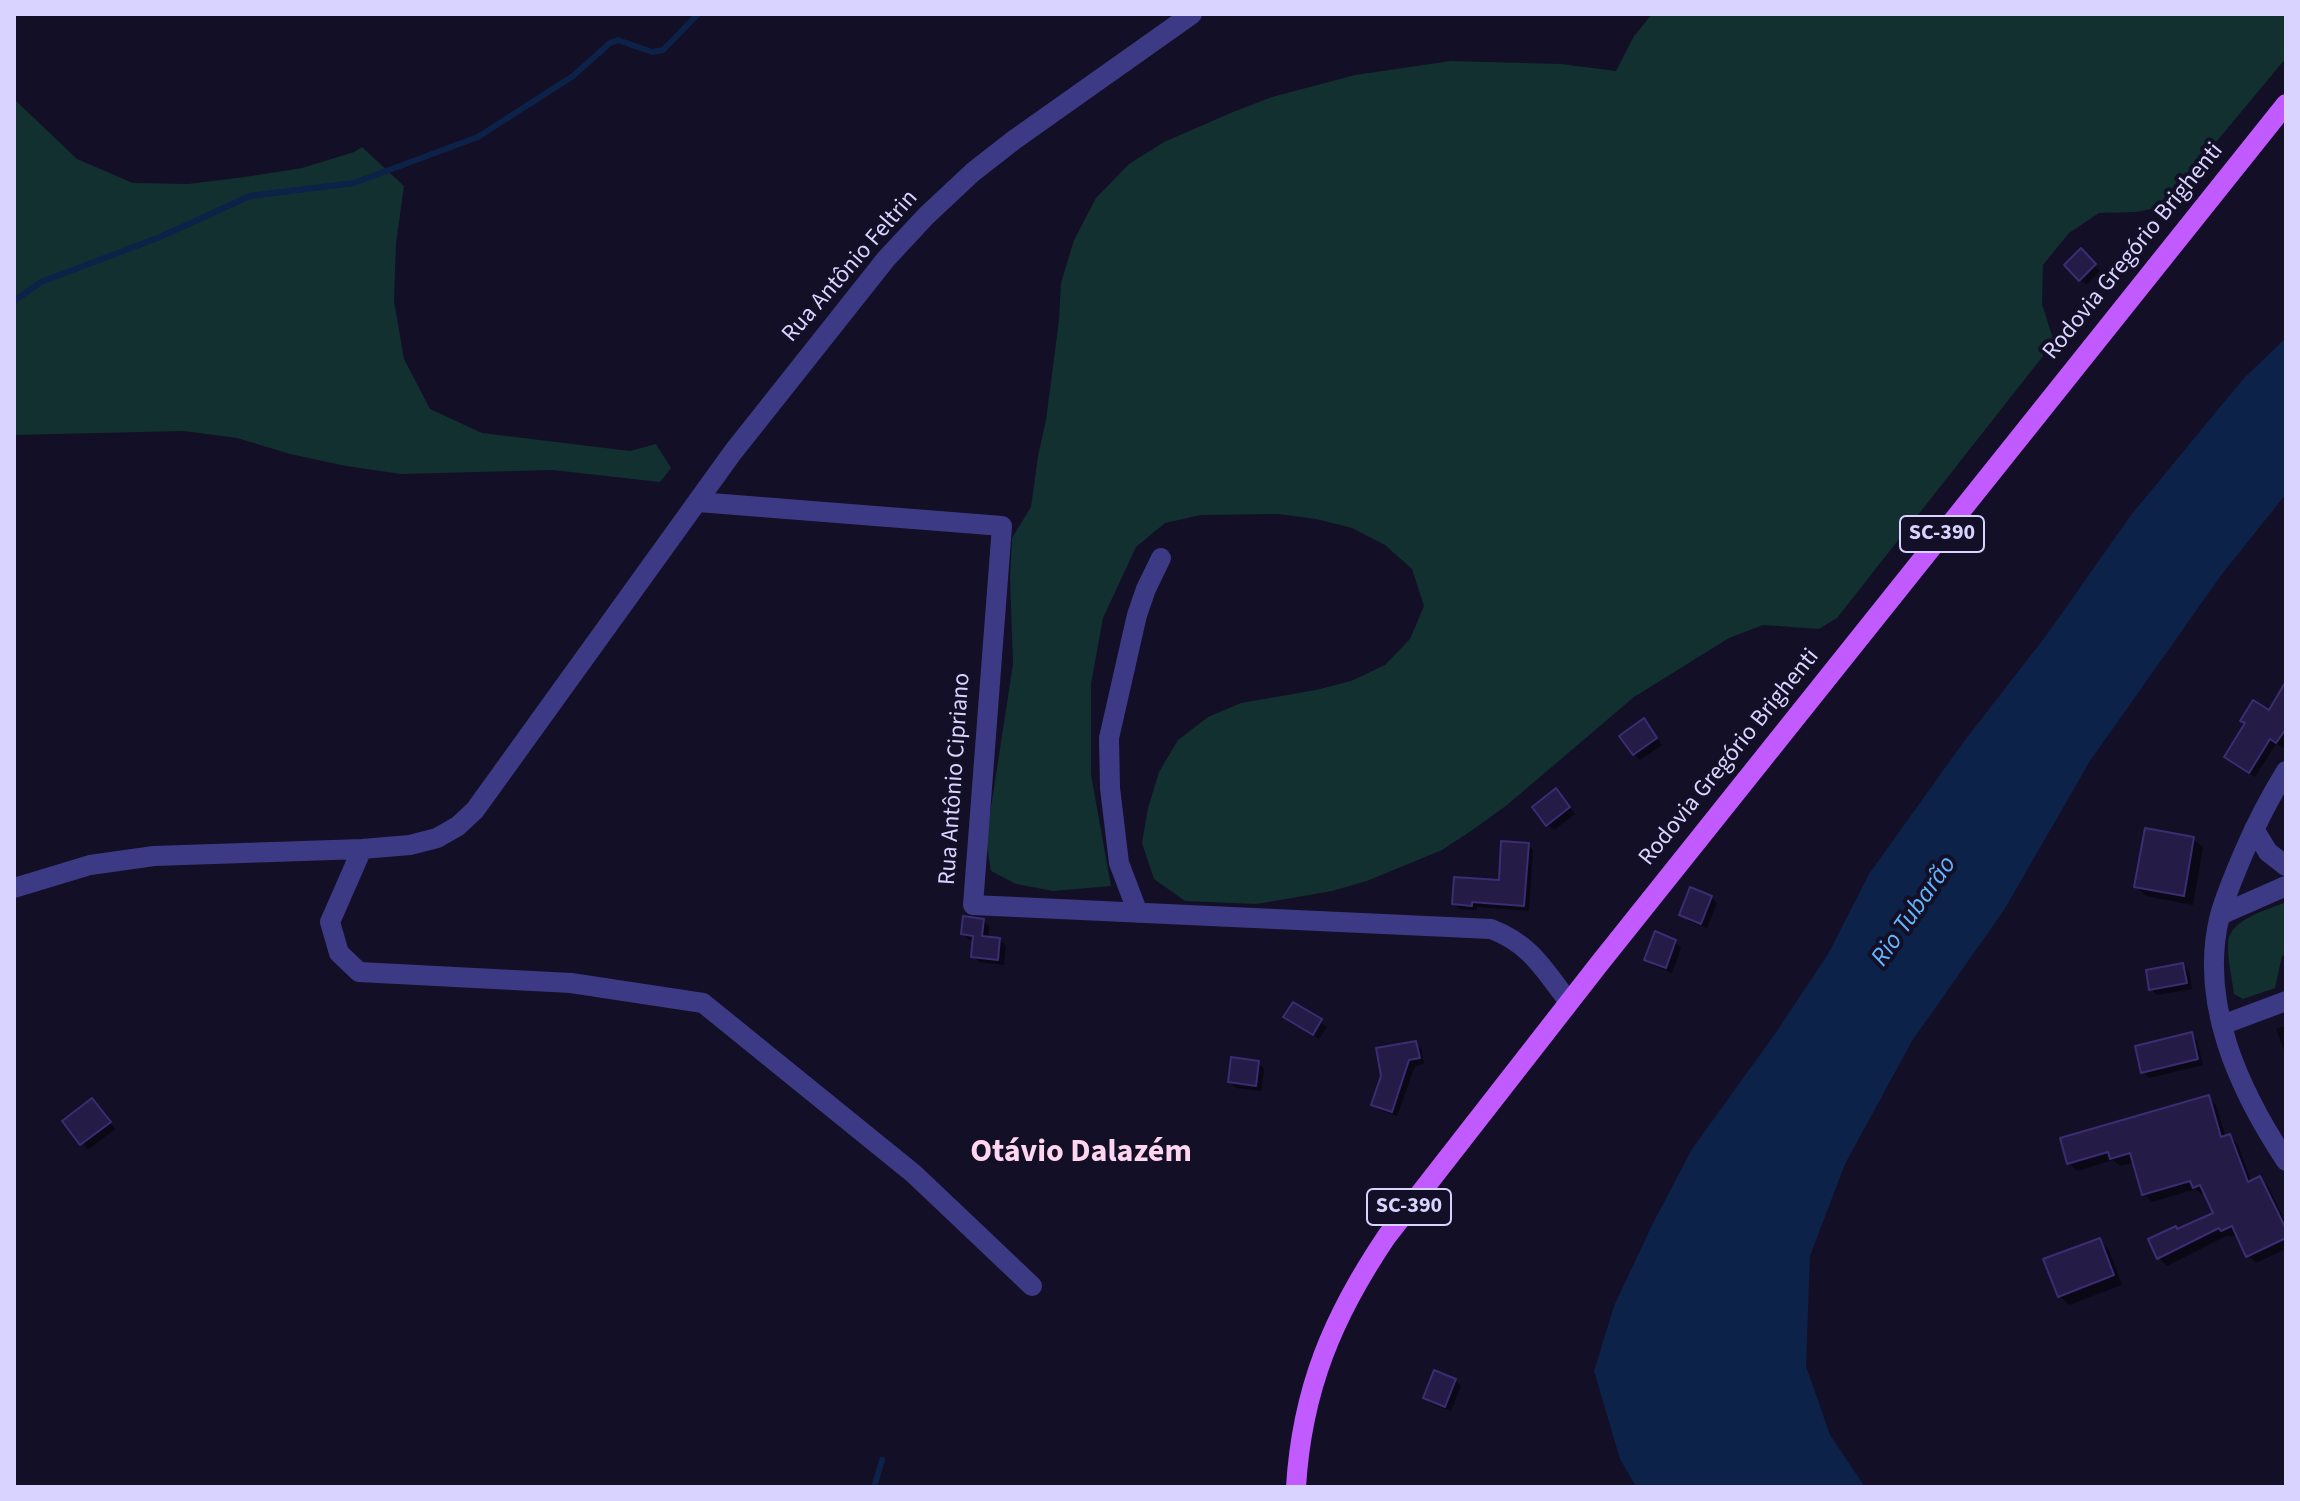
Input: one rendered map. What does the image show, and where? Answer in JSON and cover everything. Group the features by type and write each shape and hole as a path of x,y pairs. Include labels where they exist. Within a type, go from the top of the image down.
{"main road":[{"name":"Rodovia Gregório Brighenti","path":"1296,1487 1300,1442 1310,1394 1324,1351 1340,1311 1387,1236 1569,1002 2286,104"}],"street":[{"name":"Rua Antônio Feltrin","path":"14,888 90,865 154,856 410,845 437,838 458,826 475,810 759,418 886,259 973,172 1192,14"},
{"name":"Rua Antônio Cipriano","path":"698,502 1002,526 973,905 1491,929 1511,937 1529,950 1569,1002"},
{"path":"1138,913 1119,863 1110,788 1109,738 1137,615 1161,558"},
{"path":"2286,771 2254,829 2229,888 2220,915 2214,974 2217,1003 2232,1060 2249,1099 2286,1161"},
{"path":"2254,829 2268,852 2286,866"},
{"path":"362,849 330,922 339,953 359,972 571,983 703,1003 914,1174 1032,1286"},
{"path":"2220,915 2286,886"},
{"path":"2222,1025 2286,1001"}],"green space":[{"path":"1652,14 2286,14 2286,58 2162,207 2136,212 2099,213 2069,233 2043,265 2042,304 2054,342 1837,618 1819,629 1763,625 1729,638 1634,697 1507,805 1442,850 1367,881 1332,891 1257,904 1185,901 1154,879 1142,843 1159,772 1178,740 1208,717 1241,703 1351,681 1385,665 1410,639 1424,606 1412,569 1385,545 1352,528 1278,514 1201,515 1165,523 1136,547 1103,618 1091,684 1091,775 1111,886 1053,891 1016,884 991,871 986,840 1013,664 1012,538 1031,507 1046,420 1061,283 1074,240 1096,198 1129,164 1164,142 1272,97 1355,75 1451,61 1561,64 1616,71 1634,36"},
{"path":"14,99 77,159 133,183 188,184 245,177 302,168 362,147 404,186 396,244 394,301 404,359 430,409 482,433 630,451 656,444 671,468 660,482 553,470 401,474 290,454 237,438 183,431 14,435"},
{"path":"2286,902 2286,954 2282,956 2275,988 2243,999 2234,994 2228,947 2231,933 2243,921"}],"water":[{"name":"Rio Tubarão","path":"2286,338 2286,494 2222,574 2090,761 2004,910 1912,1041 1845,1164 1810,1256 1806,1366 1830,1435 1865,1487 1636,1487 1620,1459 1594,1371 1614,1306 1692,1149 1828,954 1869,874 1962,744 2048,633 2131,515 2244,378"}],"building":[{"path":"2081,248 2096,264 2079,281 2064,265"},
{"path":"2286,681 2286,729 2276,743 2270,739 2249,773 2224,757 2245,723 2240,721 2253,700 2269,710"},
{"path":"1644,718 1657,738 1633,755 1619,736"},
{"path":"1556,788 1570,807 1546,826 1532,807"},
{"path":"2145,828 2194,837 2184,896 2134,887"},
{"path":"1501,841 1529,843 1524,906 1472,902 1472,906 1452,904 1454,877 1499,880"},
{"path":"1690,887 1712,896 1701,924 1679,915"},
{"path":"963,916 984,919 982,936 1000,938 998,960 971,957 973,936 961,934"},
{"path":"1655,931 1676,940 1666,968 1644,960"},
{"path":"2183,963 2187,983 2149,990 2146,970"},
{"path":"1293,1002 1322,1019 1313,1035 1283,1017"},
{"path":"2192,1032 2198,1059 2141,1073 2135,1046"},
{"path":"1416,1041 1420,1058 1409,1060 1392,1112 1371,1105 1381,1076 1376,1048"},
{"path":"1231,1057 1259,1061 1256,1086 1228,1082"},
{"path":"2209,1095 2221,1137 2230,1134 2248,1182 2260,1176 2286,1229 2286,1238 2246,1257 2232,1226 2221,1231 2219,1228 2157,1259 2148,1239 2213,1213 2200,1185 2193,1188 2190,1181 2142,1195 2130,1153 2110,1159 2108,1152 2067,1164 2060,1138"},
{"path":"92,1098 111,1122 80,1145 62,1121"},
{"path":"2100,1238 2114,1275 2058,1297 2043,1259"},
{"path":"1434,1370 1456,1379 1445,1407 1423,1398"}],"waterway":[{"path":"14,301 41,282 160,237 250,196 354,183 478,137 573,76 610,43 618,40 652,52 663,50 698,14"},
{"path":"874,1487 882,1460"}],"district":[{"name":"Otávio Dalazém","path":"1081,1154"}]}
